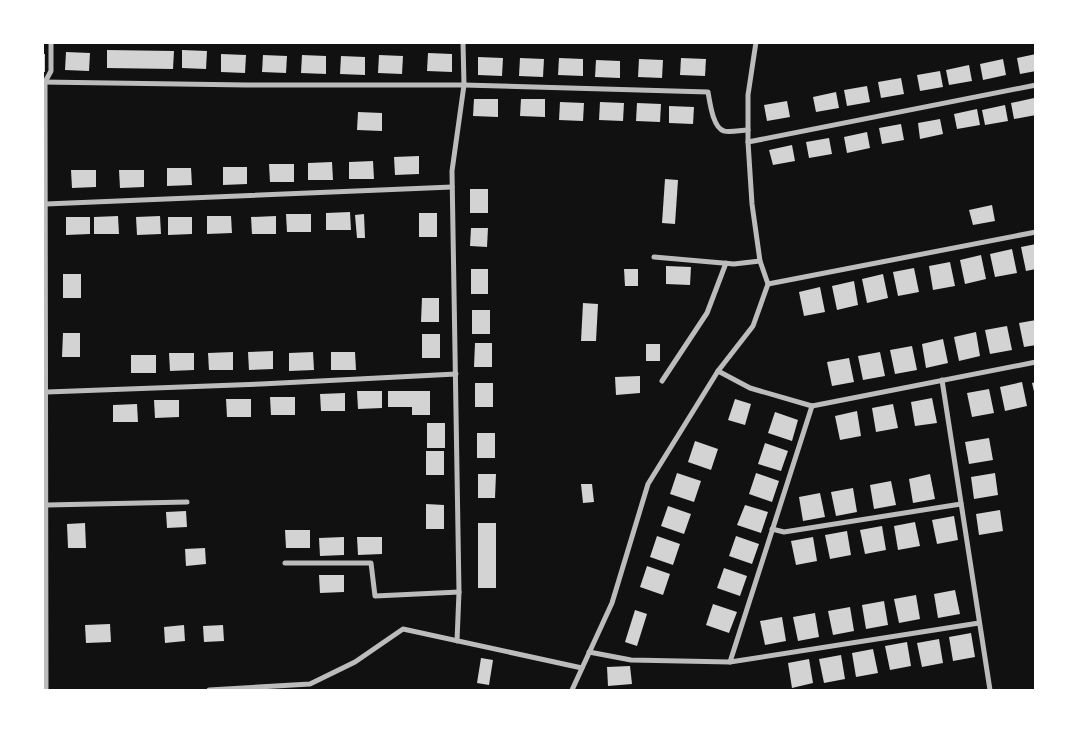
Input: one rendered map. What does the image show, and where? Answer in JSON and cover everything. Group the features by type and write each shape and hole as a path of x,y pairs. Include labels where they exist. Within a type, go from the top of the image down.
{"street":[{"path":"46,690 44,553 47,505 45,424 47,392 44,82 51,71 51,42"},
{"path":"457,640 459,592 452,171 464,85 463,42"},
{"path":"572,690 612,603 648,484 718,371 752,326 768,284 760,261 752,204 748,142 748,95 756,42"},
{"path":"44,82 247,86 464,85 708,92 712,114 718,127 725,132 748,130"},
{"path":"748,142 1036,85"},
{"path":"46,204 452,187"},
{"path":"768,284 1036,232"},
{"path":"654,257 734,264 760,261"},
{"path":"662,381 707,312 726,263"},
{"path":"718,371 750,388 812,406 1036,362"},
{"path":"47,392 456,374"},
{"path":"942,380 990,690"},
{"path":"730,662 812,406"},
{"path":"47,505 187,502"},
{"path":"772,529 784,532 961,504"},
{"path":"284,564 371,563 375,596 459,592"},
{"path":"589,652 631,660 730,662 980,622"},
{"path":"209,690 310,684 356,662 403,629 582,668"}],"building":[{"path":"107,50 174,51 173,69 107,68"},
{"path":"182,50 207,51 206,69 182,68"},
{"path":"66,52 90,53 89,71 65,70"},
{"path":"428,53 452,54 452,72 427,71"},
{"path":"42,54 45,54 45,72 42,72"},
{"path":"221,54 246,55 245,73 221,72"},
{"path":"1036,54 1036,71 1020,74 1017,58"},
{"path":"263,55 287,56 286,73 262,72"},
{"path":"302,55 326,56 326,74 301,73"},
{"path":"379,55 403,56 402,74 378,73"},
{"path":"341,56 365,57 365,75 340,74"},
{"path":"478,57 503,58 502,76 478,75"},
{"path":"520,58 544,59 543,77 519,76"},
{"path":"559,58 583,59 583,76 558,75"},
{"path":"681,58 706,59 705,76 680,75"},
{"path":"639,59 663,60 662,78 638,77"},
{"path":"1003,59 1006,75 983,80 980,64"},
{"path":"596,60 620,61 620,78 595,77"},
{"path":"969,65 972,81 949,85 946,70"},
{"path":"940,71 943,87 920,91 917,75"},
{"path":"901,78 904,94 881,98 878,82"},
{"path":"867,86 870,102 847,106 844,90"},
{"path":"836,92 839,108 816,112 813,97"},
{"path":"1034,98 1036,115 1014,119 1011,103"},
{"path":"474,99 498,99 498,117 473,116"},
{"path":"521,99 545,99 545,117 520,116"},
{"path":"787,101 790,117 767,121 764,105"},
{"path":"560,102 584,103 583,121 559,120"},
{"path":"600,102 624,103 623,121 599,120"},
{"path":"637,103 661,104 660,122 636,121"},
{"path":"1005,105 1008,121 985,125 982,110"},
{"path":"669,106 694,107 693,124 669,123"},
{"path":"977,109 980,125 957,129 954,114"},
{"path":"358,112 382,113 382,131 357,130"},
{"path":"940,119 943,134 920,139 918,123"},
{"path":"901,124 904,140 882,144 879,128"},
{"path":"867,132 870,148 847,153 844,137"},
{"path":"829,138 832,154 809,158 806,142"},
{"path":"792,145 795,161 773,165 769,150"},
{"path":"419,156 419,174 395,175 394,157"},
{"path":"373,161 374,179 349,179 349,162"},
{"path":"332,162 333,180 308,180 308,163"},
{"path":"269,164 294,164 294,182 270,182"},
{"path":"223,167 247,167 247,184 223,185"},
{"path":"167,168 191,168 192,185 167,186"},
{"path":"71,170 96,170 96,187 72,188"},
{"path":"119,170 144,170 144,187 120,188"},
{"path":"665,179 678,180 675,224 662,223"},
{"path":"470,189 488,189 488,213 470,213"},
{"path":"992,205 995,221 973,225 969,210"},
{"path":"350,212 351,230 326,230 326,213"},
{"path":"419,213 437,213 437,237 419,237"},
{"path":"286,214 311,214 311,232 287,232"},
{"path":"364,214 365,238 357,238 355,215"},
{"path":"118,216 119,234 94,234 94,217"},
{"path":"160,216 161,234 137,235 136,217"},
{"path":"207,216 231,216 232,233 207,234"},
{"path":"276,216 276,234 252,234 251,217"},
{"path":"66,217 90,217 90,234 66,235"},
{"path":"168,217 192,217 192,234 168,235"},
{"path":"471,228 488,228 487,247 470,246"},
{"path":"1036,244 1036,269 1026,271 1021,247"},
{"path":"1012,249 1017,273 995,277 990,254"},
{"path":"981,255 986,279 965,284 960,260"},
{"path":"950,262 955,286 933,290 929,266"},
{"path":"666,266 691,267 690,285 666,284"},
{"path":"914,268 919,292 898,296 893,272"},
{"path":"471,269 488,269 488,294 471,294"},
{"path":"624,269 638,269 638,286 625,286"},
{"path":"63,274 81,274 81,298 63,298"},
{"path":"883,274 888,298 867,303 862,279"},
{"path":"854,281 858,305 837,310 832,286"},
{"path":"820,287 825,312 804,316 799,292"},
{"path":"422,298 439,298 439,322 421,322"},
{"path":"583,303 598,304 596,341 581,341"},
{"path":"472,310 490,310 490,334 472,334"},
{"path":"1036,320 1036,345 1024,347 1019,323"},
{"path":"1007,326 1012,350 990,354 985,330"},
{"path":"976,332 980,356 959,361 954,337"},
{"path":"63,333 80,333 80,357 62,357"},
{"path":"422,334 440,334 440,358 422,358"},
{"path":"943,339 948,363 926,368 922,344"},
{"path":"475,343 492,343 492,367 474,367"},
{"path":"646,344 660,344 660,361 646,361"},
{"path":"912,346 917,370 895,374 890,350"},
{"path":"273,351 273,369 249,370 248,352"},
{"path":"233,352 233,370 209,370 208,353"},
{"path":"313,352 314,370 289,371 289,353"},
{"path":"331,352 355,352 356,370 331,370"},
{"path":"880,352 885,376 863,380 858,356"},
{"path":"169,353 194,353 194,370 170,371"},
{"path":"131,355 156,355 156,373 131,373"},
{"path":"849,358 854,382 832,386 827,362"},
{"path":"640,376 640,393 616,395 615,377"},
{"path":"1022,382 1027,406 1005,411 1000,387"},
{"path":"1036,382 1036,396 1035,396 1032,383"},
{"path":"475,383 493,383 493,407 475,407"},
{"path":"989,389 994,413 972,417 967,393"},
{"path":"357,391 382,391 382,408 358,409"},
{"path":"388,391 430,391 430,415 412,415 412,407 388,407"},
{"path":"345,393 345,411 321,411 320,394"},
{"path":"270,397 295,397 295,415 271,415"},
{"path":"932,398 937,423 915,426 911,402"},
{"path":"226,399 251,399 251,417 227,417"},
{"path":"735,399 751,404 745,425 728,420"},
{"path":"154,400 179,400 179,417 155,418"},
{"path":"137,404 138,422 113,422 113,405"},
{"path":"893,404 898,428 876,432 872,408"},
{"path":"857,411 861,436 840,440 835,416"},
{"path":"775,412 798,420 792,441 768,433"},
{"path":"427,423 445,423 445,448 427,448"},
{"path":"477,433 495,433 495,458 477,458"},
{"path":"989,438 993,460 969,464 965,442"},
{"path":"695,441 718,449 711,470 688,462"},
{"path":"765,443 788,451 781,471 758,464"},
{"path":"426,451 444,451 444,475 426,475"},
{"path":"677,473 701,481 694,502 670,494"},
{"path":"756,473 779,481 772,502 749,494"},
{"path":"995,473 998,495 974,499 971,477"},
{"path":"478,474 496,474 495,498 478,498"},
{"path":"930,474 935,499 913,503 909,479"},
{"path":"891,481 896,505 874,509 870,485"},
{"path":"581,484 592,484 594,502 583,503"},
{"path":"853,488 857,512 836,516 831,492"},
{"path":"820,493 825,517 803,521 799,497"},
{"path":"426,504 444,505 444,529 426,529"},
{"path":"745,505 768,512 761,533 737,525"},
{"path":"668,506 691,514 684,534 661,526"},
{"path":"1000,510 1003,531 979,535 976,514"},
{"path":"186,511 187,527 167,528 166,512"},
{"path":"954,516 958,540 937,544 932,520"},
{"path":"915,522 920,546 898,550 894,526"},
{"path":"85,523 86,548 68,548 67,524"},
{"path":"478,523 496,523 496,588 478,588"},
{"path":"882,526 886,550 865,554 860,530"},
{"path":"285,530 310,530 310,548 286,548"},
{"path":"847,531 851,555 830,559 825,535"},
{"path":"657,536 680,544 673,565 650,557"},
{"path":"736,536 759,544 752,564 729,556"},
{"path":"344,537 344,555 320,556 319,538"},
{"path":"357,537 382,537 382,554 358,555"},
{"path":"813,537 817,561 796,565 791,541"},
{"path":"205,548 206,564 186,566 185,549"},
{"path":"647,566 670,574 663,595 640,587"},
{"path":"724,568 747,576 740,596 717,588"},
{"path":"319,575 344,575 344,592 320,593"},
{"path":"955,590 960,614 938,618 934,594"},
{"path":"916,595 920,619 899,623 894,599"},
{"path":"884,601 888,625 866,629 862,605"},
{"path":"713,604 737,612 729,633 706,625"},
{"path":"850,607 854,631 833,635 828,611"},
{"path":"635,610 647,614 637,646 625,642"},
{"path":"815,613 819,637 798,641 793,617"},
{"path":"782,617 786,641 765,645 760,621"},
{"path":"110,624 111,642 86,643 85,625"},
{"path":"184,625 185,641 165,643 164,627"},
{"path":"223,625 224,641 204,642 203,626"},
{"path":"971,633 975,657 953,661 949,637"},
{"path":"939,639 943,663 922,667 917,643"},
{"path":"907,642 911,666 890,670 885,646"},
{"path":"873,649 878,673 856,677 852,653"},
{"path":"841,655 845,679 824,683 819,659"},
{"path":"481,658 493,660 489,685 477,683"},
{"path":"809,659 813,683 792,688 788,663"},
{"path":"630,666 632,684 608,686 607,667"}]}
